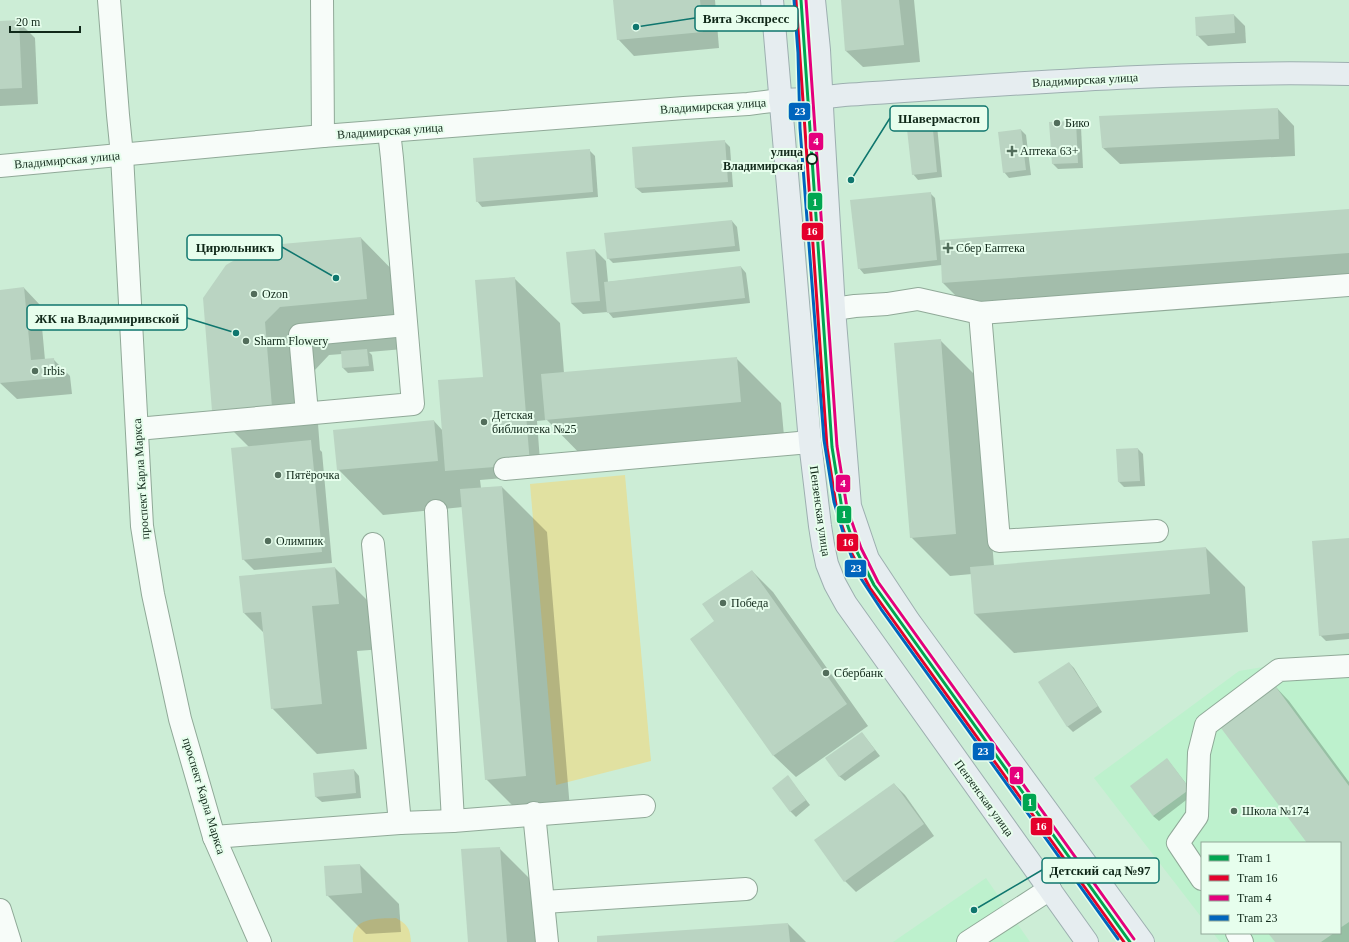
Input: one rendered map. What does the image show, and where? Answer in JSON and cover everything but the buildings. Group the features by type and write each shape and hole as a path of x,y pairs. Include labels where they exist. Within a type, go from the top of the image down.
{"main road":[{"name":"Пензенская улица","path":"772,0 810,442 823,545 835,584 846,604 1087,942"},
{"path":"814,0 819,50 834,309 850,506 868,559 909,621 1143,942"},
{"name":"Владимирская улица","path":"780,100 1106,79 1299,73 1349,74"}],"street":[{"name":"проспект Карла Маркса","path":"109,0 122,155 142,526 152,594 180,719 214,837 260,942"},
{"path":"322,0 323,136"},
{"name":"Владимирская улица","path":"0,166 323,136 748,104 780,100"},
{"path":"137,429 413,404 389,131"},
{"path":"834,309 887,304 918,299 980,313 1349,285"},
{"path":"980,313 999,541 1157,531"},
{"path":"307,413 300,335 406,325"},
{"path":"505,469 810,442"},
{"path":"436,511 453,821"},
{"path":"373,544 400,823"},
{"path":"1201,878 1178,843 1197,816 1199,753 1206,725 1279,670 1349,666"},
{"path":"214,837 400,823 453,821 534,813 644,806"},
{"path":"534,813 547,942"},
{"path":"544,902 746,889"},
{"path":"968,942 1050,889"},
{"path":"0,910 10,942"}],"shaded area":[{"path":"625,475 651,761 556,785 530,484"},
{"name":"Школа №174","path":"1349,653 1349,942 1220,942 1214,934 1341,934 1341,842 1201,842 1201,917 1094,778 1239,671"},
{"path":"986,878 1030,942 893,942"},
{"path":"396,918 408,927 411,942 353,942 356,927 361,923 374,919"}],"tram line":[{"name":"23","path":"794,0 798,53 800,128 824,440 834,502 845,539 858,574 881,609 1118,939"},
{"name":"16","path":"796,0 827,447 837,511 851,552 870,588 1124,942"},
{"name":"1","path":"801,0 832,447 842,509 856,550 874,585 1130,942"},
{"name":"4","path":"806,0 837,446 847,508 861,548 878,582 1134,939"}],"place":[{"name":"Вита Экспресс","path":"636,27"},
{"name":"Бико","path":"1057,123"},
{"name":"Аптека 63+","path":"1012,151"},
{"name":"улица Владимирская","path":"812,159"},
{"name":"Шавермастоп","path":"851,180"},
{"name":"Сбер Еаптека","path":"948,248"},
{"name":"Цирюльникъ","path":"336,278"},
{"name":"Ozon","path":"254,294"},
{"name":"ЖК на Владимиривской","path":"236,333"},
{"name":"Sharm Flowery","path":"246,341"},
{"name":"Irbis","path":"35,371"},
{"name":"Детская библиотека №25","path":"484,422"},
{"name":"Пятёрочка","path":"278,475"},
{"name":"Олимпик","path":"268,541"},
{"name":"Победа","path":"723,603"},
{"name":"Сбербанк","path":"826,673"},
{"name":"Школа №174","path":"1234,811"},
{"name":"Детский сад №97","path":"974,910"}]}
